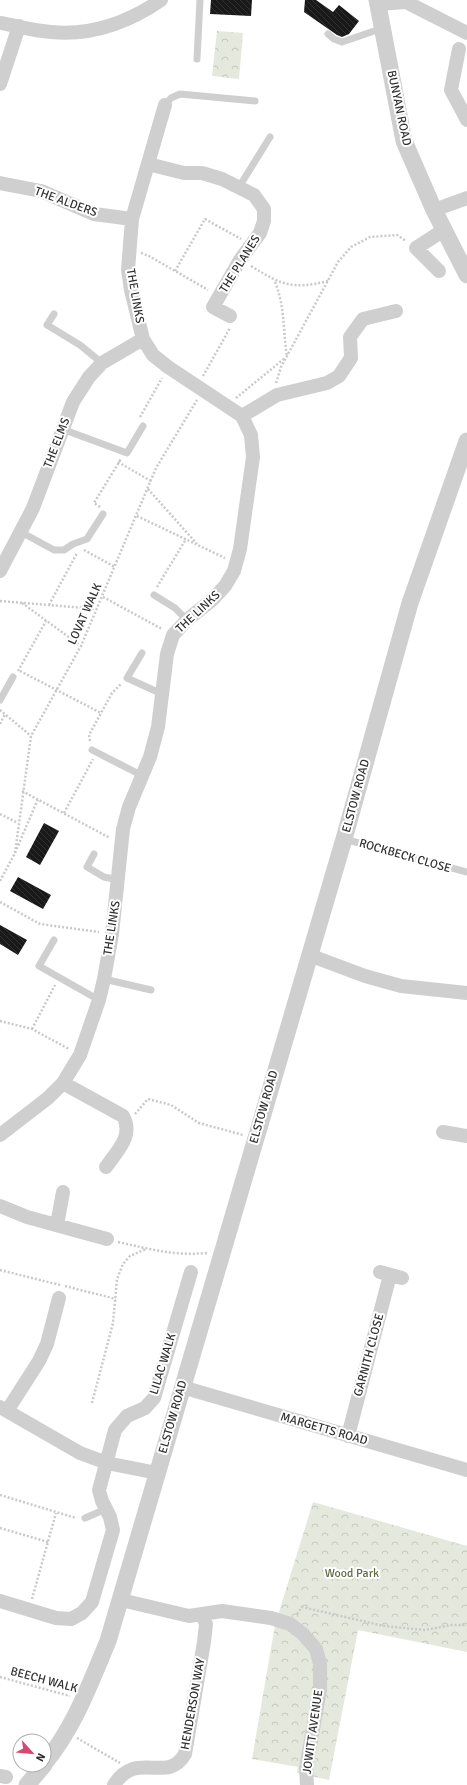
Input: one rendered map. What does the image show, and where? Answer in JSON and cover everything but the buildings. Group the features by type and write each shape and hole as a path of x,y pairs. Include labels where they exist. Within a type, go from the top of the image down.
{"street":[{"path":"0,23 50,32 75,33 100,29 148,9 161,0"},
{"path":"377,2 406,2 467,33"},
{"name":"BUNYAN ROAD","path":"377,2 404,142 434,210 467,275"},
{"path":"0,84 19,26"},
{"path":"459,49 461,67 451,90 467,120"},
{"name":"THE LINKS","path":"0,1135 48,1098 63,1083 80,1055 99,1000 104,979 119,880 123,829 129,807 141,775 150,757 158,727 167,654 173,636 187,620 213,599 225,586 236,563 240,549 253,458 251,435 242,416 228,405 200,389 168,367 154,355 143,339 131,290 128,270 132,219 165,105"},
{"name":"THE PLANES","path":"148,164 184,173 202,173 222,179 254,195 264,209 264,221 260,233 250,244 213,307 230,316"},
{"name":"THE ALDERS","path":"0,183 41,191 94,214 132,219"},
{"path":"434,210 467,198"},
{"path":"439,271 416,248 444,230"},
{"path":"242,416 277,394 326,383 339,376 351,358 350,337 363,319 396,311"},
{"name":"THE ELMS","path":"0,571 33,508 73,402 89,377 102,363 143,339"},
{"name":"ELSTOW ROAD","path":"52,1753 84,1700 108,1641 344,838 410,602 467,441"},
{"path":"309,956 365,976 402,986 467,993"},
{"path":"63,1083 123,1116 127,1124 128,1132 106,1167"},
{"path":"443,1132 467,1136"},
{"path":"56,1225 63,1192"},
{"path":"0,1206 56,1225 85,1239 107,1239"},
{"name":"LILAC WALK","path":"29,1610 56,1618 71,1619 82,1613 92,1602 113,1530 110,1517 99,1490 115,1430 127,1416 145,1408 154,1398 180,1287 191,1272"},
{"name":"GARNITH CLOSE","path":"348,1436 391,1275"},
{"path":"59,1298 47,1344 40,1362 3,1409 80,1453 107,1463 157,1473"},
{"name":"MARGETTS ROAD","path":"182,1387 467,1470"},
{"name":"JOWITT AVENUE","path":"120,1600 189,1616 222,1611 242,1612 272,1618 290,1624 303,1634 316,1649 320,1664 320,1690 306,1768 307,1785"},
{"path":"0,1601 29,1610"},
{"name":"HENDERSON WAY","path":"128,1771 138,1770 167,1774 176,1770 182,1763 185,1754 204,1642 206,1624 202,1615"},
{"path":"114,1785 118,1778 128,1771"},
{"name":"ELSTOW ROAD","path":"26,1785 37,1773"}],"lane":[{"path":"197,59 200,0"},
{"path":"328,34 334,39 342,42 383,28"},
{"path":"165,105 171,98 180,94 255,101"},
{"path":"239,187 270,137"},
{"path":"54,314 47,326 80,345 102,363"},
{"path":"62,429 127,453 143,426"},
{"path":"21,532 54,550 64,550 73,544 88,539 102,514"},
{"path":"154,595 175,608 187,620"},
{"path":"142,653 128,678 162,694"},
{"path":"0,700 13,677"},
{"path":"94,751 141,775"},
{"name":"ROCKBECK CLOSE","path":"344,838 467,872"},
{"path":"94,854 87,867 104,877 119,880"},
{"path":"54,940 40,966 99,1000"},
{"path":"104,979 151,990"},
{"path":"85,1518 106,1509"}],"path":[{"path":"175,271 205,219 250,244"},
{"path":"277,394 276,381 287,357 338,262 351,247 370,237 397,234 416,248"},
{"path":"130,249 149,256 219,297"},
{"path":"240,260 275,281 291,286 328,281"},
{"path":"275,281 280,293 287,357"},
{"name":"LOVAT WALK","path":"15,853 22,791 31,736 81,646 103,597 156,468 200,389 231,327 230,316"},
{"path":"228,405 287,357"},
{"path":"143,426 140,417 168,367"},
{"path":"102,514 100,507 94,503 118,462 127,453"},
{"path":"118,462 151,481"},
{"path":"148,489 197,545"},
{"path":"137,516 236,563"},
{"path":"154,595 186,539"},
{"path":"49,605 80,547 115,567"},
{"path":"103,597 173,636"},
{"path":"0,601 97,609"},
{"path":"21,602 81,646"},
{"path":"13,677 19,670 46,620"},
{"path":"19,670 101,713"},
{"path":"64,813 94,751 89,735 112,692 128,678"},
{"path":"0,710 31,736"},
{"path":"0,724 5,714"},
{"path":"22,791 122,844"},
{"name":"LOVAT WALK","path":"0,880 15,853 38,799"},
{"path":"0,814 18,823"},
{"path":"0,872 4,874"},
{"path":"0,902 40,924 112,934"},
{"path":"32,1029 59,978"},
{"path":"0,1020 32,1029 80,1055"},
{"path":"127,1124 148,1099 171,1105 199,1123 255,1138"},
{"path":"107,1239 112,1232 119,1233 117,1241 156,1252 190,1255 222,1252"},
{"path":"92,1403 113,1323 117,1279 123,1264 130,1256 146,1249"},
{"path":"0,1495 74,1518 85,1518"},
{"path":"29,1610 56,1513"},
{"path":"0,1528 48,1542"},
{"path":"290,1624 302,1607 384,1626 425,1630 452,1625 467,1625"},
{"name":"BEECH WALK","path":"0,1677 84,1700"},
{"path":"66,1732 122,1764 128,1771"}],"green space":[{"path":"217,31 243,33 239,79 212,76"},
{"name":"Wood Park","path":"313,1502 467,1546 467,1652 358,1630 329,1780 297,1773 298,1767 252,1759 275,1625"}]}
